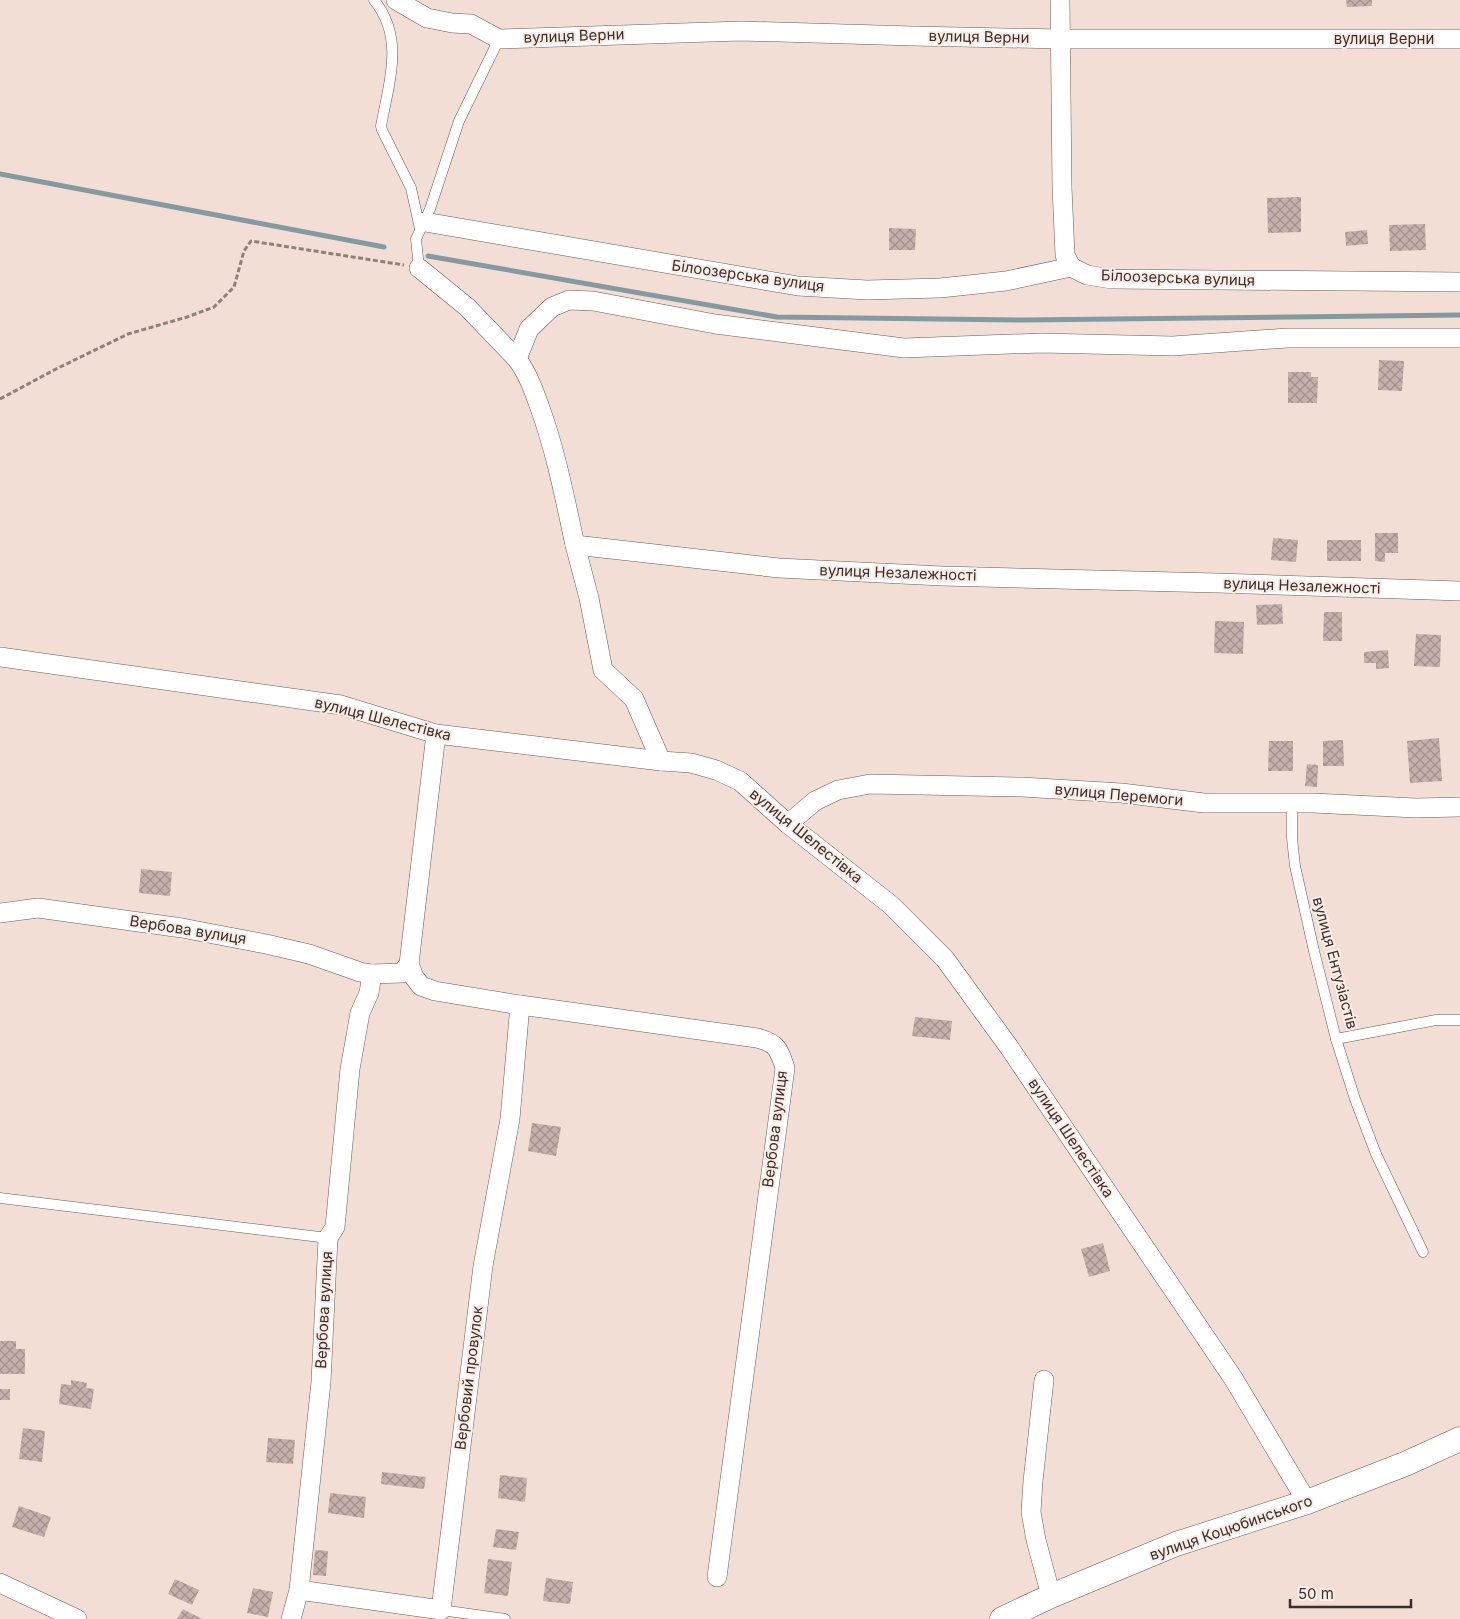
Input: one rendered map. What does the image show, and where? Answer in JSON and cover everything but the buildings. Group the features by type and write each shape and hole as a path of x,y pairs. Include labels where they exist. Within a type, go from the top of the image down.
{"street":[{"path":"396,0 427,18 452,23 472,24 499,39"},
{"path":"1060,0 1062,187 1065,255 1071,267"},
{"name":"вулиця Верни","path":"499,39 741,31 1060,39 1460,39"},
{"name":"Білоозерська вулиця","path":"421,230 798,286 867,290 940,288 1006,281 1071,267 1088,275 1112,279 1460,282"},
{"path":"419,268 467,307 517,359 523,368 536,396 548,431 589,598 603,670 634,698 661,761"},
{"path":"517,359 529,328 552,308 569,300 593,301 715,324 904,348 1041,343 1172,346 1287,338 1460,338"},
{"name":"вулиця Незалежності","path":"575,545 789,568 942,576 1460,591"},
{"name":"вулиця Шелестівка","path":"0,657 341,705 436,734 691,763 716,770 740,781 788,824 891,905 944,959 1009,1047 1233,1378 1307,1502"},
{"path":"409,964 436,734"},
{"name":"вулиця Перемоги","path":"788,824 815,801 838,790 870,784 1022,787 1121,793 1204,803 1292,803 1416,808 1460,807"},
{"name":"Вербова вулиця","path":"0,913 38,908 182,928 309,954 360,972 372,974 402,973 409,964"},
{"name":"Вербова вулиця","path":"409,964 414,977 421,986 435,991 520,1005 757,1038 770,1042 780,1053 784,1068 717,1577"},
{"name":"Вербова вулиця","path":"291,1619 299,1590 321,1382 328,1238 335,1227 350,1069 360,1013 369,993 372,974"},
{"name":"Вербовий провулок","path":"441,1610 483,1266 510,1119 520,1005"},
{"path":"1044,1380 1031,1512 1036,1540 1051,1596"},
{"name":"вулиця Коцюбинського","path":"1002,1619 1051,1596 1176,1544 1307,1502 1406,1464 1460,1439"},
{"path":"0,1583 77,1619"},
{"path":"299,1590 441,1610"}],"lane":[{"path":"374,0 389,25 393,48 393,60 381,126 411,188 421,230"},
{"path":"419,268 421,230 459,121 499,39"},
{"name":"вулиця Ентузіастів","path":"1292,803 1292,838 1295,866 1336,1038 1436,1020 1460,1020"},
{"path":"1336,1038 1355,1100 1376,1154 1423,1252"},
{"path":"0,1198 328,1238"},
{"path":"441,1610 505,1619"}],"path":[{"path":"0,399 128,334 214,307 234,287 244,250 251,241 419,268"}],"waterway":[{"path":"0,174 384,247"},
{"path":"428,256 777,317 1024,320 1460,315"}]}
